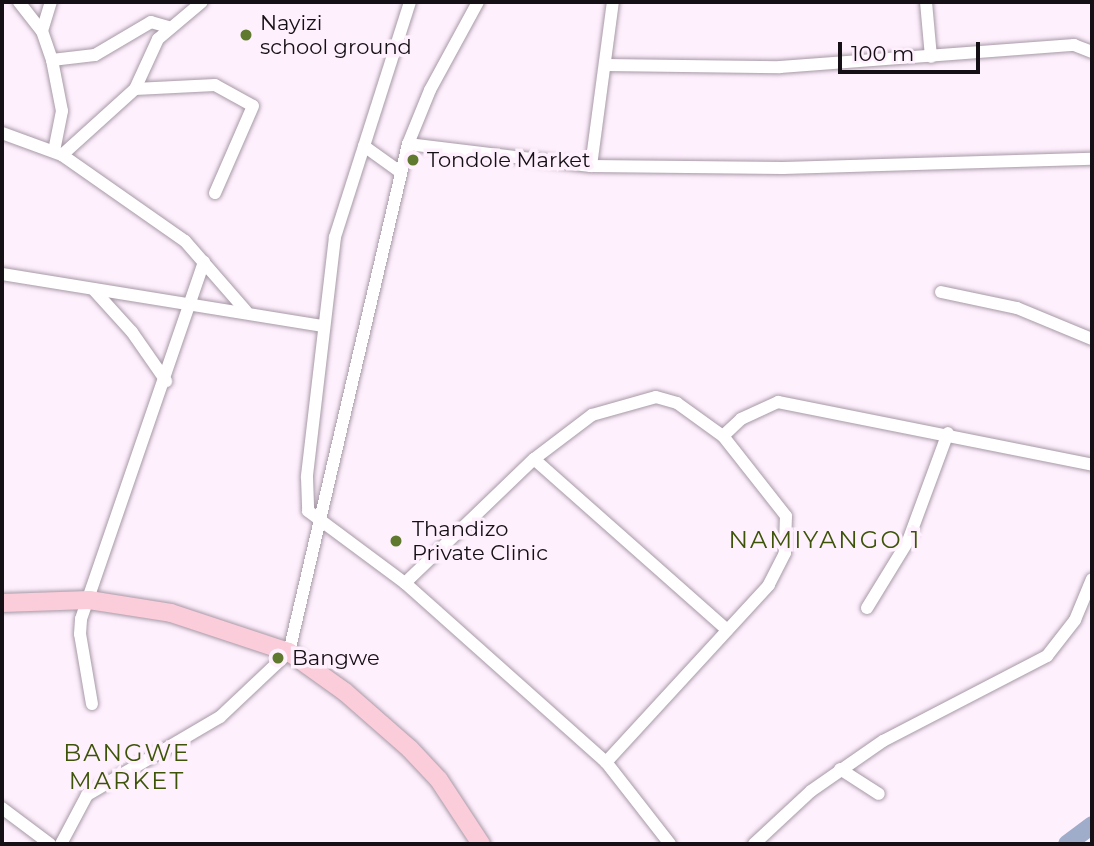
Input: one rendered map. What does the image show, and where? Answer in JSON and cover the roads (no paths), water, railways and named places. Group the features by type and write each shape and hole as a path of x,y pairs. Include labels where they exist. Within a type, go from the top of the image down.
{"main road":[{"path":"2,603 89,600 171,613 289,652 410,749 439,780 481,844"}],"street":[{"path":"19,2 42,31 52,60 62,111 58,153"},
{"path":"42,31 51,2"},
{"path":"58,153 135,89 151,49 168,27 202,2"},
{"path":"410,2 335,237 322,326 307,477 307,511 323,520 405,583 606,762 670,844"},
{"path":"61,844 87,795 220,717 289,652 323,520 408,144 430,90 478,2"},
{"path":"591,166 613,2"},
{"path":"926,2 931,57"},
{"path":"52,60 95,55 151,22 168,27"},
{"path":"605,65 780,67 1074,45 1092,52"},
{"path":"135,89 215,85 253,106 215,194"},
{"path":"2,133 58,153 185,241 246,311"},
{"path":"408,144 591,166 783,168 1092,159"},
{"path":"363,146 400,172"},
{"path":"92,704 80,634 89,600 166,381 204,262"},
{"path":"2,274 191,305 246,311 322,326"},
{"path":"93,289 166,381"},
{"path":"941,292 1017,308 1092,339"},
{"path":"405,583 534,459 592,415 656,397 677,403 723,436 786,516 785,553 769,585 606,762"},
{"path":"723,436 741,419 778,402 948,433 1092,465"},
{"path":"867,608 908,541 948,433"},
{"path":"534,459 727,630"},
{"path":"754,844 840,769 883,741 1047,656 1075,620 1092,579"},
{"path":"840,769 879,794"},
{"path":"2,808 50,844"}],"waterway":[{"path":"1067,844 1092,825"}],"place":[{"name":"Nayizi school ground","path":"246,35"},
{"name":"Tondole Market","path":"413,160"},
{"name":"Thandizo Private Clinic","path":"396,541"},
{"name":"Bangwe","path":"278,658"}],"district":[{"name":"NAMIYANGO 1","path":"825,540"},
{"name":"BANGWE MARKET","path":"127,767"}]}
